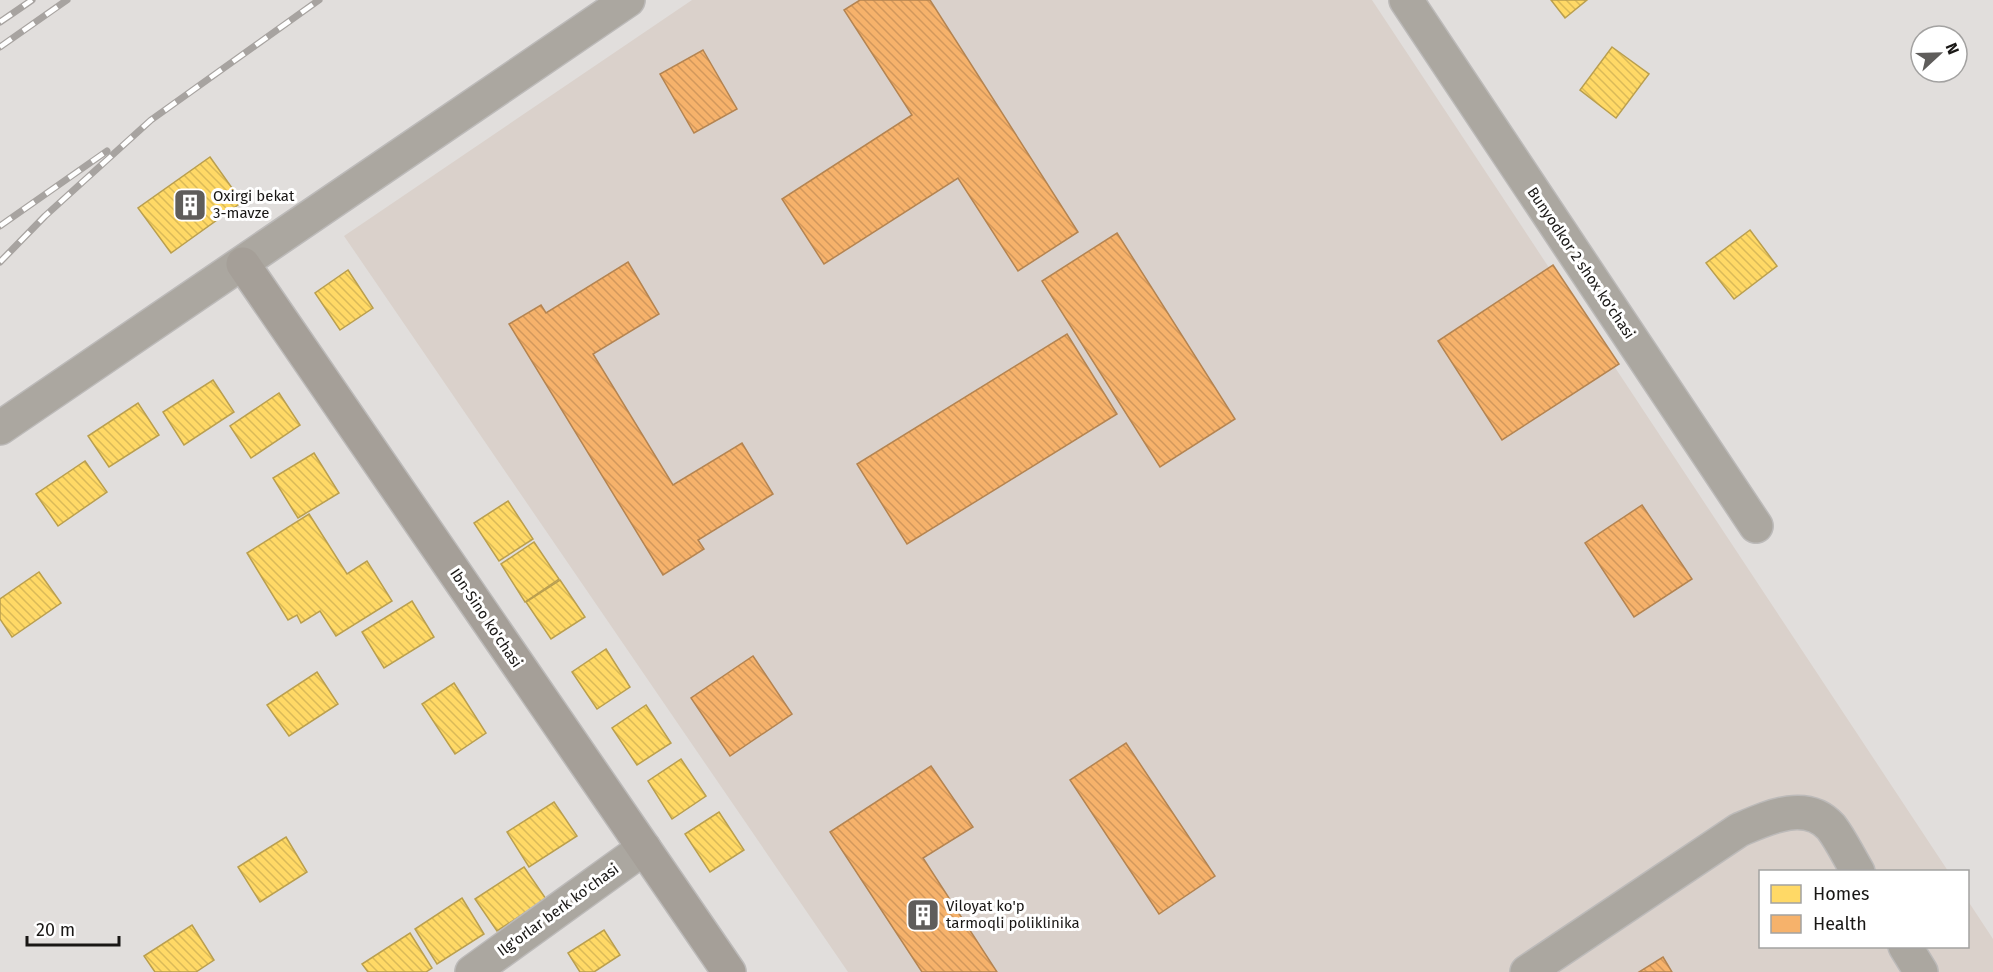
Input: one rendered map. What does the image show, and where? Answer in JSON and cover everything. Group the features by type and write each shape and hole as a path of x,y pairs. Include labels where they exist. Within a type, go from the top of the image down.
{"main road":[{"name":"Ibn-Sino ko'chasi","path":"243,264 729,972"}],"street":[{"path":"0,428 628,0"},
{"name":"Bunyodkor 2 shox ko'chasi","path":"1406,0 1756,526"},
{"path":"1528,972 1739,830 1776,814 1809,813 1830,826 1857,870"},
{"name":"Ilg'orlar berk ko'chasi","path":"471,972 644,848"},
{"path":"1906,948 1922,972"}],"shaded area":[{"path":"692,0 1372,0 1947,870 1759,870 1759,948 1969,948 1969,903 1993,939 1993,972 848,972 344,236"}],"building: Homes":[{"path":"1551,0 1587,0 1565,18"},
{"path":"1612,47 1649,74 1616,118 1580,90"},
{"name":"Oxirgi bekat 3-mavze","path":"210,157 242,202 171,253 138,208"},
{"path":"1750,230 1777,266 1734,299 1706,263"},
{"path":"348,270 373,308 340,330 315,293"},
{"path":"213,380 234,412 184,445 163,412"},
{"path":"279,393 300,425 251,458 230,426"},
{"path":"138,403 159,435 109,467 88,436"},
{"path":"314,453 339,493 298,518 273,478"},
{"path":"85,461 107,492 58,526 36,494"},
{"path":"508,501 533,539 499,561 474,523"},
{"path":"309,514 347,574 367,561 392,601 336,636 320,611 301,623 297,615 288,620 247,553"},
{"path":"534,542 559,579 525,602 501,564"},
{"path":"39,572 61,603 12,637 0,619 0,599"},
{"path":"560,580 585,617 551,639 526,602"},
{"path":"412,601 434,637 384,668 362,632"},
{"path":"606,649 630,687 597,709 572,672"},
{"path":"317,672 338,704 289,736 267,705"},
{"path":"454,683 486,733 455,754 422,704"},
{"path":"646,705 671,743 637,765 612,728"},
{"path":"681,759 706,796 672,819 648,781"},
{"path":"554,802 577,836 529,867 507,832"},
{"path":"719,812 744,850 710,872 685,834"},
{"path":"286,837 307,872 260,902 238,867"},
{"path":"524,867 546,899 497,931 475,899"},
{"path":"462,898 484,934 437,964 415,929"},
{"path":"192,925 214,960 196,972 155,972 144,956"},
{"path":"604,930 620,955 594,972 580,972 568,953"},
{"path":"410,933 432,968 426,972 368,972 362,964"}],"building: Health":[{"path":"860,0 930,0 1078,232 1018,271 958,178 824,264 782,199 912,115 844,10"},
{"path":"703,50 737,109 694,133 660,74"},
{"path":"1117,233 1235,419 1160,467 1042,281"},
{"path":"628,262 659,314 593,354 673,485 742,443 773,494 698,540 704,549 663,575 509,324 541,305 546,313"},
{"path":"1553,265 1619,364 1502,440 1438,341"},
{"path":"1067,334 1117,414 907,544 857,464"},
{"path":"1642,505 1692,579 1634,617 1585,543"},
{"path":"753,656 792,714 730,756 691,698"},
{"path":"1126,743 1215,876 1159,914 1070,780"},
{"name":"Viloyat ko'p tarmoqli poliklinika","path":"931,766 973,827 923,858 997,972 922,972 830,832"},
{"path":"1663,957 1672,972 1639,972"}],"railway":[{"path":"0,22 32,0"},
{"path":"0,47 67,0"},
{"path":"0,262 45,216 151,120 319,0"},
{"path":"0,226 107,151"}],"place":[{"name":"Oxirgi bekat 3-mavze","path":"190,205"},
{"name":"Viloyat ko'p tarmoqli poliklinika","path":"923,915"}]}
